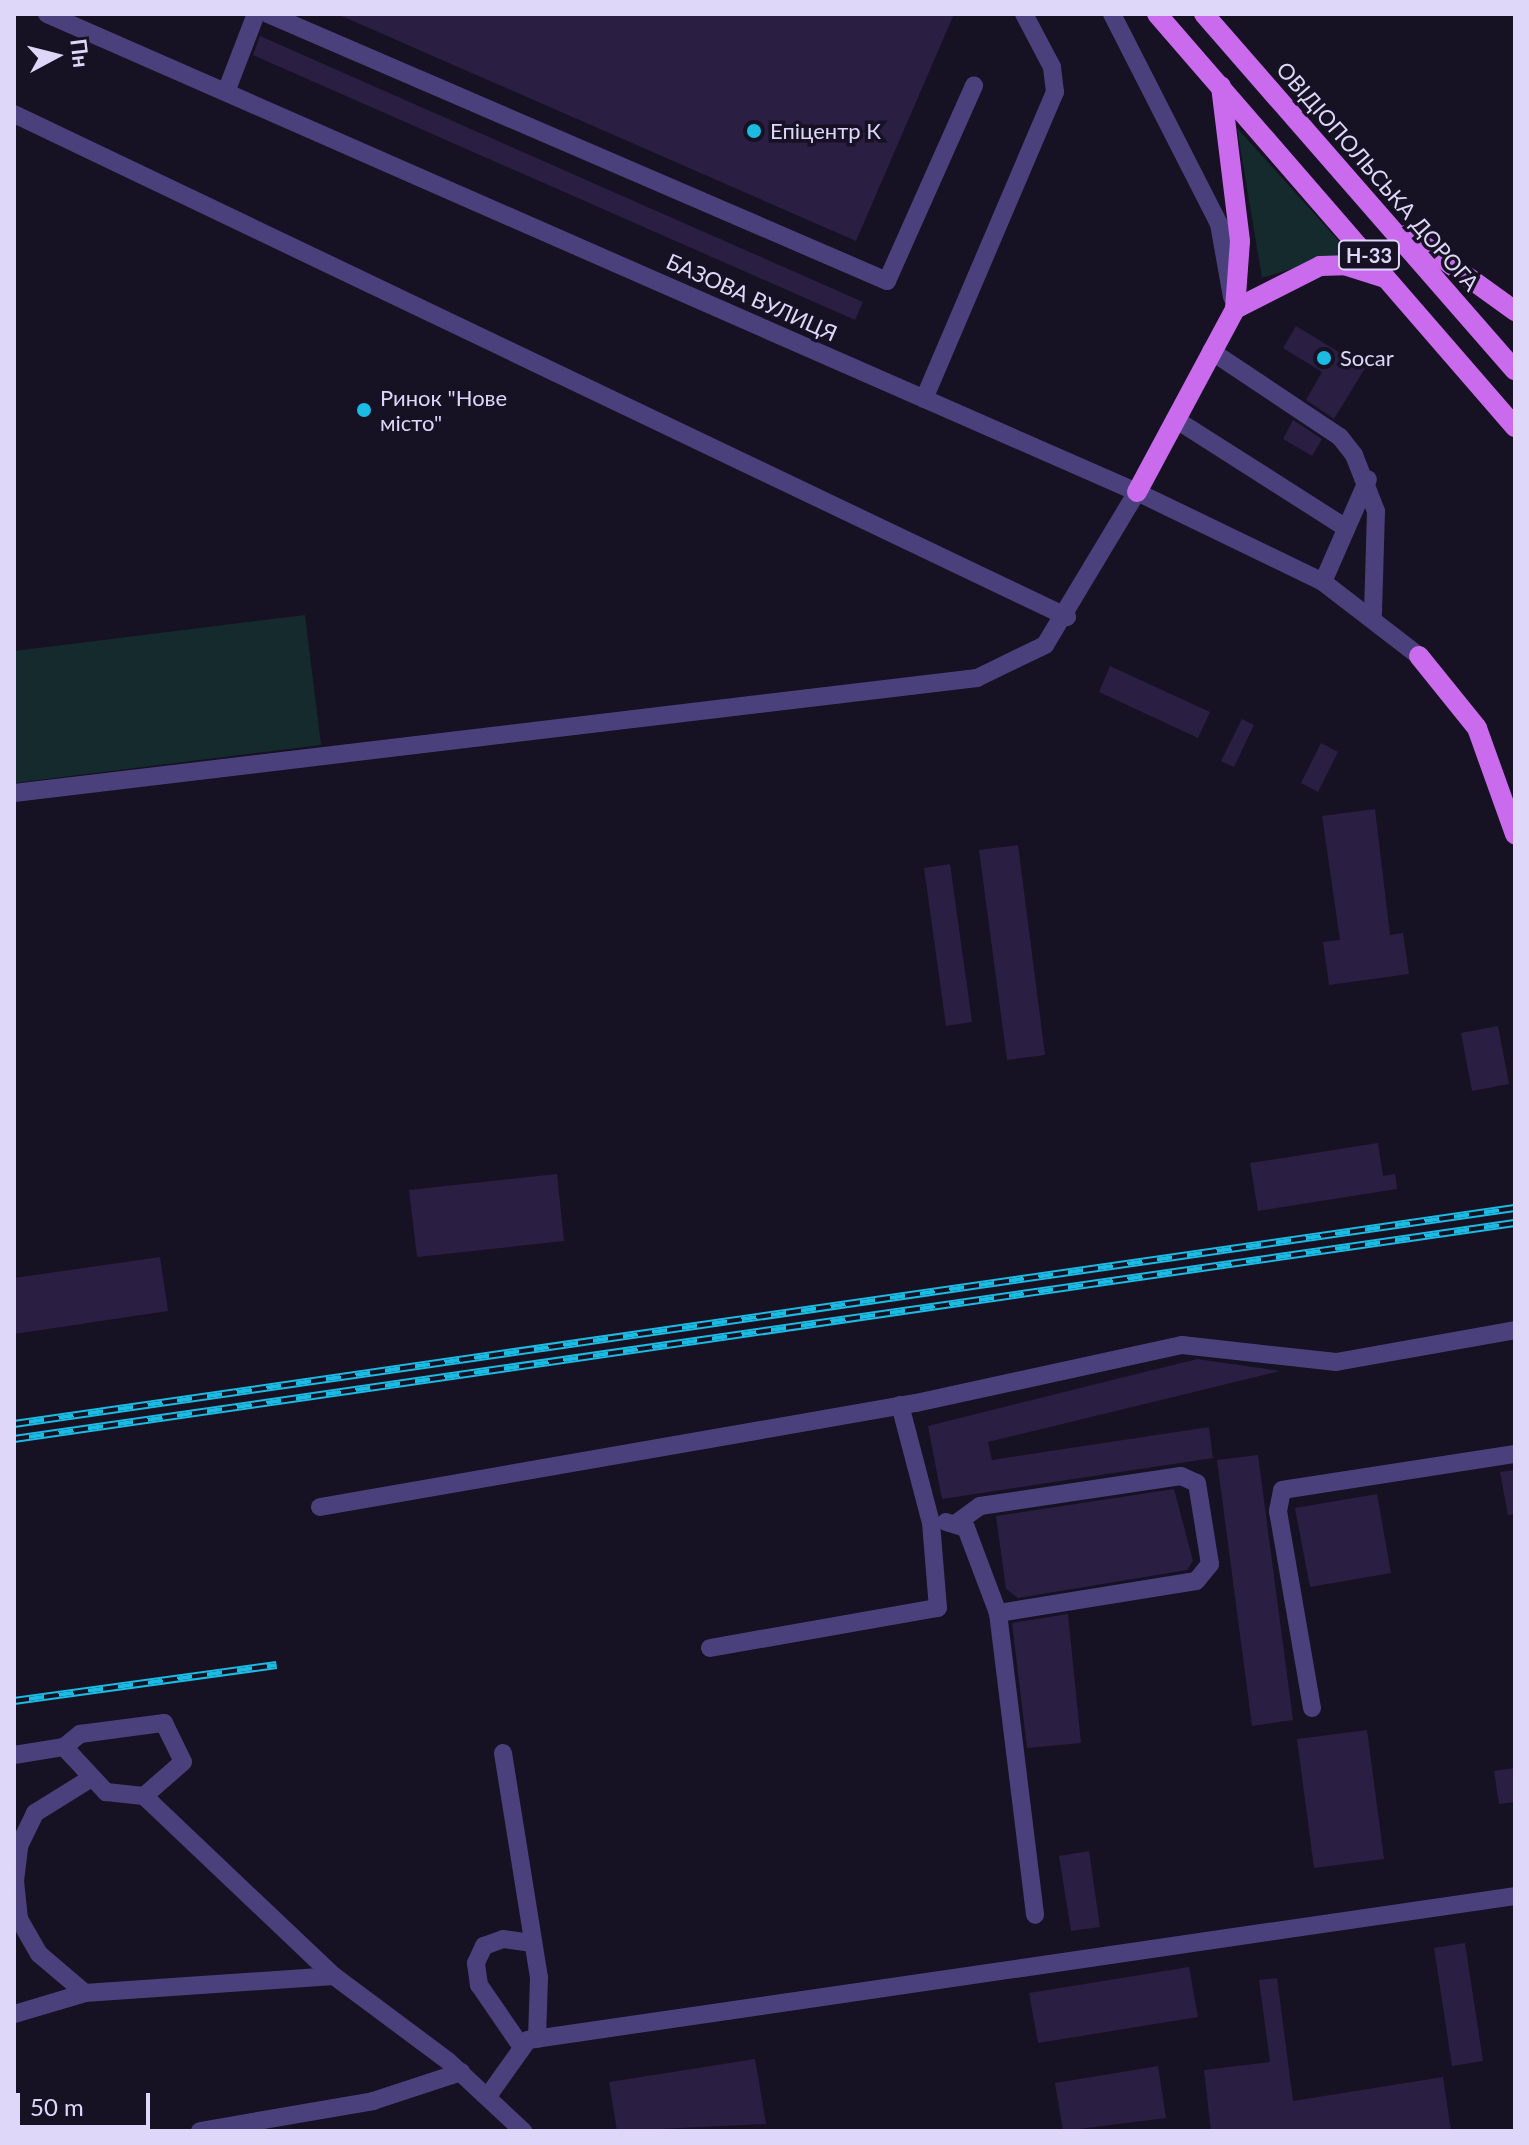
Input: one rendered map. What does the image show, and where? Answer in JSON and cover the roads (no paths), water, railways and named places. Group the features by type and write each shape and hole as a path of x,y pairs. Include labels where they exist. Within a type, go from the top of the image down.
{"main road":[{"name":"Н-33","path":"1157,14 1394,282 1515,427"},
{"name":"ОВІДІОПОЛЬСЬКА ДОРОГА","path":"1204,14 1515,370"},
{"path":"1137,492 1235,309 1240,241 1221,86"},
{"path":"1381,216 1515,311"},
{"path":"1235,309 1320,266 1369,270 1394,282"},
{"path":"1419,656 1477,728 1515,834"}],"street":[{"name":"БАЗОВА ВУЛИЦЯ","path":"48,14 1137,492 1323,582 1373,614 1419,656"},
{"path":"87,14 99,35"},
{"path":"226,92 256,14"},
{"path":"268,14 887,281 974,86"},
{"path":"924,399 1053,102 1052,67 1024,14"},
{"path":"1112,14 1219,224 1235,309"},
{"path":"14,114 1067,617"},
{"path":"1211,351 1340,437 1368,479 1376,511 1373,614"},
{"path":"1175,419 1346,528"},
{"path":"1323,582 1368,479"},
{"path":"14,793 977,678 1017,665 1067,617 1137,492"},
{"path":"320,1507 900,1405 1182,1345 1336,1362 1515,1330"},
{"path":"710,1648 927,1615 941,1598 931,1523 900,1405"},
{"path":"1312,1708 1278,1511 1282,1490 1515,1454"},
{"path":"931,1523 958,1522 980,1506 1181,1476 1197,1483 1210,1564 1196,1581 998,1613"},
{"path":"958,1522 998,1613 1035,1915"},
{"path":"14,1755 64,1747 80,1734 164,1723 183,1762 144,1796"},
{"path":"64,1747 88,1780 106,1792 144,1796 334,1976 461,2072 523,2131"},
{"path":"488,2096 529,2042 531,1943 503,1753"},
{"path":"85,1993 39,1954 19,1919 15,1881 19,1846 35,1813 88,1780"},
{"path":"529,2042 1515,1896"},
{"path":"529,2042 479,1985 476,1963 484,1946 503,1939 531,1943"},
{"path":"14,2014 85,1993 334,1976"},
{"path":"200,2131 373,2101 461,2072"}],"railway":[{"path":"14,1424 1515,1208"},
{"path":"14,1439 1515,1223"},
{"path":"14,1701 277,1665"}],"place":[{"name":"Епіцентр К","path":"754,131"},
{"name":"Socar","path":"1324,358"},
{"name":"Ринок \"Нове місто\"","path":"364,410"}]}
